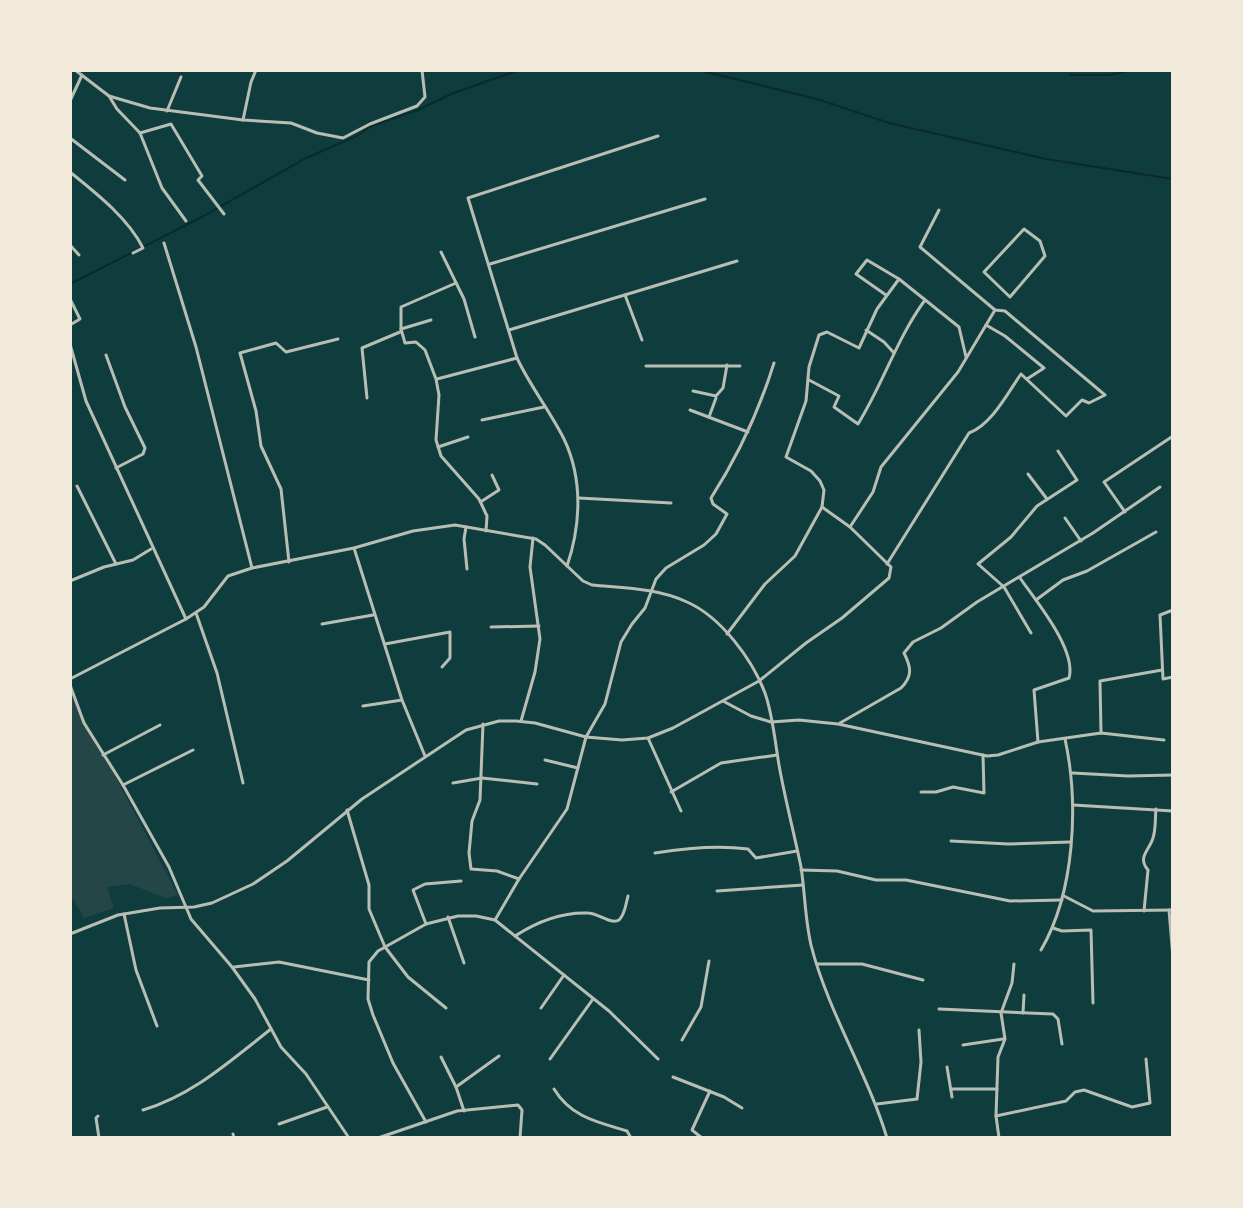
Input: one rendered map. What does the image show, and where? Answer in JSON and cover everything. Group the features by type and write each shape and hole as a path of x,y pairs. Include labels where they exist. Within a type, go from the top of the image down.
{"street":[{"path":"75,70 109,96 140,133 162,188 186,221"},
{"path":"243,120 256,70"},
{"path":"109,96 167,111 291,123 317,133 343,138 417,106 425,97 422,70"},
{"path":"70,101 82,75"},
{"path":"167,111 181,77"},
{"path":"140,133 171,124 202,176 198,180 224,214"},
{"path":"567,566 575,542 578,498 572,459 517,358 468,198 658,136"},
{"path":"70,138 125,180"},
{"path":"70,172 93,190 137,236 142,246 133,253"},
{"path":"489,265 705,199"},
{"path":"887,564 969,433 988,420 1021,374 1066,416 1082,400 1089,403 1105,395 1005,311 995,310 920,247 939,210"},
{"path":"1024,229 1040,241 1045,256 1037,266 1010,297 984,272 1024,229"},
{"path":"164,243 196,347 252,568"},
{"path":"70,245 79,255"},
{"path":"441,252 456,283 475,337"},
{"path":"886,295 856,274 867,260 899,279 959,327 966,357"},
{"path":"509,330 737,261"},
{"path":"727,634 765,584 795,556 822,507 824,490 820,481 811,471 786,457 806,401 809,367 819,335 827,332 859,348 886,295 899,279"},
{"path":"456,283 401,307 401,330 405,343 416,342 425,350 439,395 436,440 441,456 481,502 487,516 486,531"},
{"path":"625,295 642,340"},
{"path":"70,299 80,319 70,325"},
{"path":"809,380 839,396 834,407 858,424 876,394 907,326 925,300"},
{"path":"850,527 873,492 881,467 939,397 995,310"},
{"path":"367,398 362,348 431,320"},
{"path":"986,325 1005,336 1044,368 1027,379"},
{"path":"866,330 895,354"},
{"path":"289,562 281,489 261,446 256,411 240,353 276,343 286,352 338,339"},
{"path":"70,344 86,401 186,619"},
{"path":"106,355 125,407 145,448 143,454 116,468"},
{"path":"436,379 517,358"},
{"path":"495,920 567,809 586,737 605,704 621,642 645,608 650,592 666,568 704,545 725,523 727,514 713,504 711,498 762,403 774,363"},
{"path":"709,417 716,396 723,388 727,365"},
{"path":"646,366 740,366"},
{"path":"693,391 716,396"},
{"path":"482,420 544,407"},
{"path":"690,410 748,432"},
{"path":"1125,512 1104,482 1173,436"},
{"path":"438,447 468,437"},
{"path":"1031,633 1004,587 978,564 1011,537 1037,506 1077,480 1058,451"},
{"path":"1028,474 1047,499"},
{"path":"481,502 499,490 492,475"},
{"path":"77,486 116,564"},
{"path":"838,724 901,688 909,680 911,673 904,653 913,642 941,628 1081,541 1160,487"},
{"path":"578,498 671,503"},
{"path":"70,934 124,914 212,903 266,876 347,810 466,730 499,721 521,721 586,737 622,740 648,738 673,728 759,681 889,578 891,567 850,527 822,507"},
{"path":"1065,518 1081,541"},
{"path":"70,679 186,619 204,607 228,576 252,568 354,548 425,528 455,525 533,538 545,545 583,581 592,585 665,594 695,606 727,634 759,681 769,707 801,870 806,922 817,964 877,1104 887,1138"},
{"path":"466,527 467,569"},
{"path":"1036,600 1063,580 1087,571 1156,532"},
{"path":"521,721 535,672 540,626 530,567 533,538"},
{"path":"354,548 402,700 425,756"},
{"path":"70,581 133,560 152,549"},
{"path":"1020,578 1069,655 1071,664 1069,678 1034,690 1038,742"},
{"path":"1173,610 1160,615 1163,679 1173,677"},
{"path":"196,612 217,673 243,783"},
{"path":"322,624 375,615"},
{"path":"491,627 540,626"},
{"path":"384,644 450,632 450,658 442,667"},
{"path":"1101,733 1100,681 1162,670"},
{"path":"70,685 84,723 176,880 185,908 198,929 255,999 288,1057 306,1074 349,1138"},
{"path":"363,706 402,700"},
{"path":"723,701 751,716 771,722 799,720 838,724 983,755 998,755 1038,742 1101,733 1164,740"},
{"path":"483,724 482,778 480,800 472,821 471,869 497,871 519,879"},
{"path":"103,755 160,725"},
{"path":"648,738 681,811"},
{"path":"1041,950 1053,928 1063,898 1070,842 1072,773 1064,738"},
{"path":"123,785 193,750"},
{"path":"671,792 721,763 777,755"},
{"path":"921,792 953,787 984,793 983,755"},
{"path":"545,760 578,768"},
{"path":"1072,773 1173,775"},
{"path":"453,783 482,778 537,784"},
{"path":"1072,805 1173,811"},
{"path":"1144,911 1148,870 1143,859 1153,840 1156,809"},
{"path":"347,810 369,885 369,909 385,947 408,977 446,1008"},
{"path":"951,841 1008,844 1070,842"},
{"path":"655,853 687,847 739,848 748,849 756,858 797,851"},
{"path":"801,870 837,871 876,880 906,880 1010,901 1063,898 1093,911 1171,910 1173,958"},
{"path":"426,924 413,890 425,884 461,881"},
{"path":"717,891 803,885"},
{"path":"515,936 540,921 556,916 591,913 612,922 618,920 623,916 628,896"},
{"path":"124,914 136,970 157,1026"},
{"path":"426,1122 393,1063 373,1015 368,999 371,956 426,924 448,917 476,916 495,920 564,974 658,1059"},
{"path":"448,917 464,963"},
{"path":"1053,928 1062,931 1091,930 1093,1003"},
{"path":"682,1040 701,1007 709,961"},
{"path":"232,967 279,962 369,980"},
{"path":"817,964 862,964 923,980"},
{"path":"999,1138 996,1116 998,1057 1005,1039 1001,1013 1012,983 1014,964"},
{"path":"541,1008 564,974"},
{"path":"1023,1013 1024,995"},
{"path":"550,1059 593,999"},
{"path":"939,1009 1057,1016 1062,1044"},
{"path":"143,1110 172,1099 229,1064 271,1029"},
{"path":"877,1104 917,1099 921,1062 919,1030"},
{"path":"963,1045 1005,1039"},
{"path":"456,1087 499,1056"},
{"path":"441,1057 464,1111"},
{"path":"996,1116 1066,1101 1075,1092 1084,1090 1132,1107 1150,1103 1146,1059"},
{"path":"947,1067 952,1097"},
{"path":"673,1077 742,1108"},
{"path":"554,1089 563,1104 585,1119 627,1131 631,1138"},
{"path":"951,1089 997,1089"},
{"path":"702,1138 692,1130 710,1091"},
{"path":"378,1138 457,1111 521,1106 520,1138"},
{"path":"279,1124 327,1107"},
{"path":"98,1116 99,1138"}],"shaded area":[{"path":"70,691 178,895 165,898 130,884 107,887 114,908 84,918 70,894"}],"waterway":[{"path":"70,284 371,126 519,70"},
{"path":"698,70 817,99 889,123 1046,159 1173,179"},
{"path":"1070,75 1110,75 1132,70"}]}
